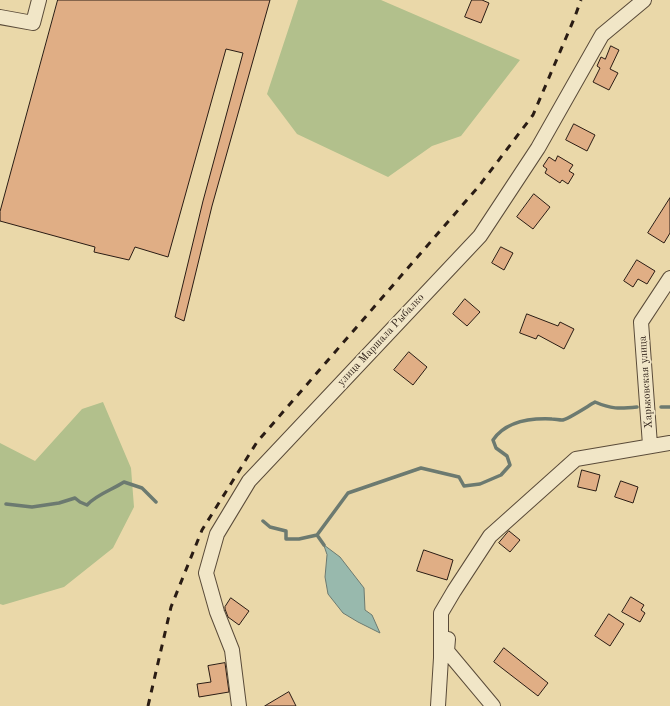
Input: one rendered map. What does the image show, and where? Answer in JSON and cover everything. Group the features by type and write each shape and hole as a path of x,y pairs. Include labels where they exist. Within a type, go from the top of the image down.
{"street":[{"path":"0,17 33,23 39,0"},
{"name":"улица Маршала Рыбалко","path":"239,706 232,650 217,612 206,572 217,534 249,482 480,236 538,148 602,35 644,0"},
{"name":"Харьковская улица","path":"650,445 641,322 670,278"},
{"path":"438,706 441,658 441,613 490,536 576,459 650,445 670,443"},
{"path":"454,591 446,651 493,706"}],"green space":[{"path":"298,0 381,0 520,60 461,136 432,146 388,177 297,134 267,94"},
{"path":"103,402 131,468 134,507 113,548 64,587 3,605 0,604 0,443 35,461 82,409"}],"water":[{"path":"324,545 340,557 364,588 365,610 372,615 380,633 343,613 328,594 325,577 327,555"}],"building":[{"path":"58,0 270,0 212,206 184,321 175,317 203,201 243,53 226,49 168,257 135,247 129,260 94,252 95,247 0,221 0,212"},
{"path":"472,0 482,0 489,3 481,23 465,17"},
{"path":"611,46 619,50 610,69 618,73 609,90 593,82 600,68 597,66 601,57 605,59"},
{"path":"574,124 595,135 587,151 566,140"},
{"path":"558,156 573,165 569,171 574,174 568,184 562,180 560,183 545,173 547,169 543,166 549,157 555,161"},
{"path":"534,194 550,207 533,229 517,217"},
{"path":"670,198 670,233 664,243 648,233"},
{"path":"501,247 513,253 504,270 492,263"},
{"path":"637,260 655,271 647,284 638,279 633,287 624,281"},
{"path":"465,299 480,312 467,326 453,314"},
{"path":"527,314 558,326 560,322 574,329 564,349 538,335 536,339 520,333"},
{"path":"409,352 427,367 413,385 394,370"},
{"path":"582,470 600,475 596,491 578,487"},
{"path":"621,481 638,487 633,503 615,497"},
{"path":"509,531 520,540 510,552 499,543"},
{"path":"424,550 453,560 447,580 417,571"},
{"path":"631,597 644,605 641,610 645,613 640,622 622,612"},
{"path":"231,598 249,611 239,625 228,617 225,609"},
{"path":"609,614 624,624 610,646 595,636"},
{"path":"504,648 548,683 538,696 494,662"},
{"path":"225,663 229,692 199,697 197,684 211,682 208,666"},
{"path":"289,692 296,706 265,706"}],"waterway":[{"path":"324,545 317,535 348,493 421,468 459,477 464,486 480,484 501,475 510,465 507,456 496,448 493,440 498,434 512,425 535,419 562,420 595,402 615,408 637,407"},
{"path":"661,407 670,407"},
{"path":"6,504 32,507 59,503 75,498 87,505 100,495 124,482 142,488 156,502"},
{"path":"263,521 270,527 286,531 286,539 299,539 317,535"}],"railway":[{"path":"148,706 171,607 202,530 257,442 479,186 533,115 581,0"}]}
